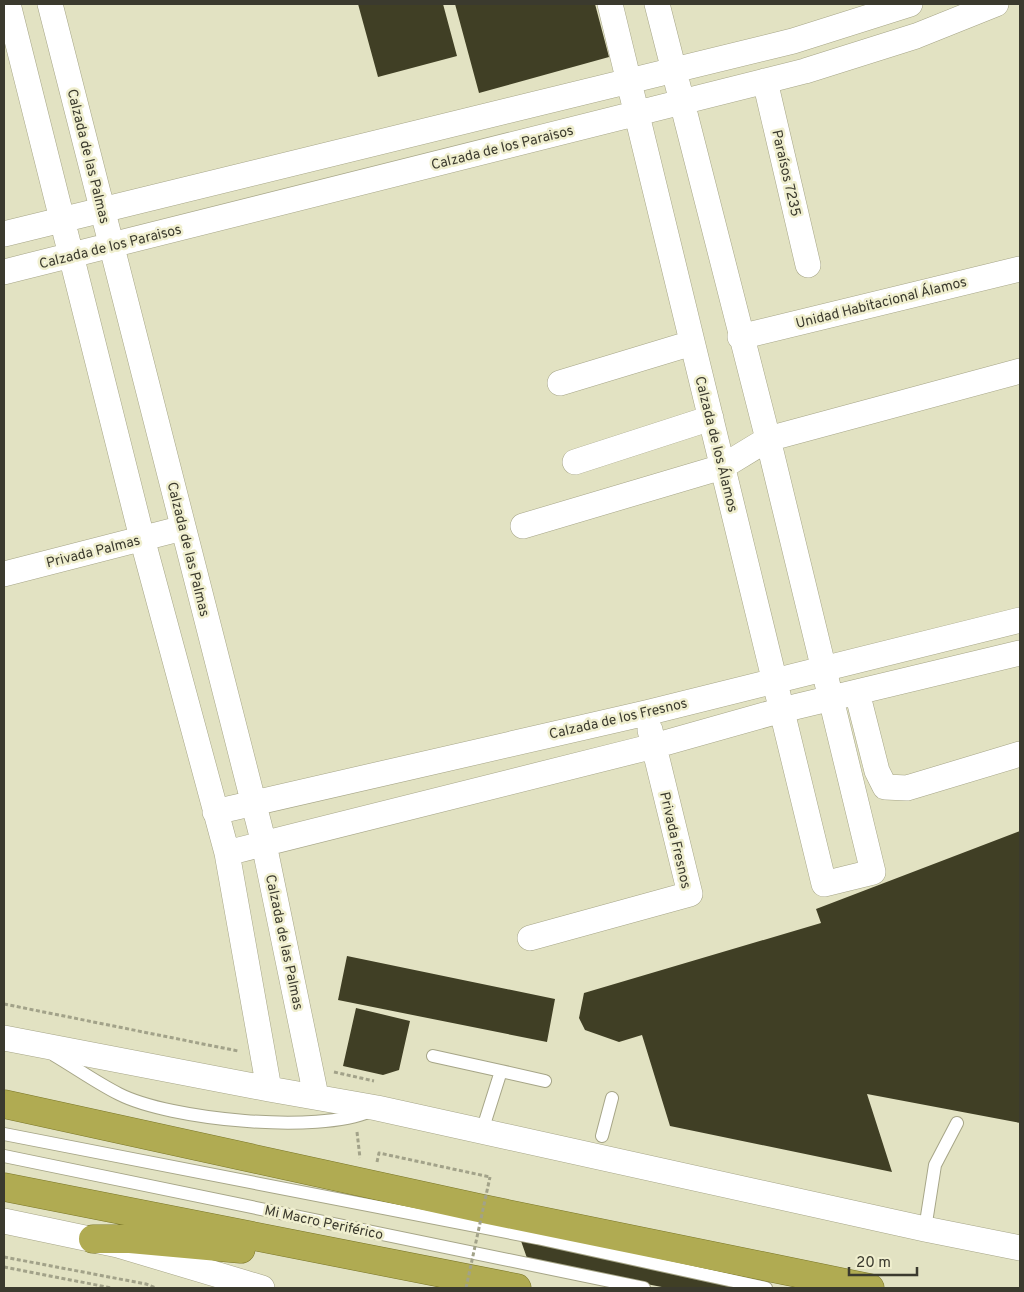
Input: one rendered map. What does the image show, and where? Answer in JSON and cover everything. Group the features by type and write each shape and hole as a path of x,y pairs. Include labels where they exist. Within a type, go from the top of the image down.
{"highway":[{"path":"4,1104 479,1208 870,1288"},
{"path":"4,1187 517,1288"},
{"path":"93,1239 130,1239 383,1261"}],"street":[{"path":"8,4 142,538 227,853 269,1089"},
{"name":"Calzada de las Palmas","path":"50,4 264,844 316,1096"},
{"name":"Calzada de los Álamos","path":"610,4 824,884 874,872 830,699"},
{"path":"657,4 740,337 768,439 830,699"},
{"name":"Calzada de los Paraisos","path":"4,272 765,81 916,36 996,4"},
{"path":"4,234 828,32 907,5 916,36"},
{"name":"Paraísos 7235","path":"765,81 808,265"},
{"name":"Unidad Habitacional Álamos","path":"740,337 1020,269"},
{"path":"560,383 692,344"},
{"path":"523,526 722,467 768,439 1020,371"},
{"path":"575,462 710,418"},
{"name":"Privada Palmas","path":"4,574 183,528"},
{"name":"Calzada de los Fresnos","path":"216,812 646,713 1020,620"},
{"path":"227,853 654,746 782,710 1020,652"},
{"path":"857,692 876,771 885,787 907,788 1020,754"},
{"name":"Privada Fresnos","path":"530,938 690,894 646,713"},
{"path":"4,1038 269,1089 316,1096 366,1112 482,1131 924,1229 1020,1248"},
{"path":"4,1221 93,1239 231,1277 262,1288"}],"lane":[{"path":"37,1044 120,1095 166,1109 213,1118 260,1122 308,1122 366,1112"},
{"path":"433,1056 546,1081"},
{"path":"482,1131 501,1071"},
{"path":"602,1136 612,1098"},
{"path":"924,1229 935,1165 957,1123"},
{"path":"4,1134 537,1238 766,1288"},
{"name":"Mi Macro Periférico","path":"4,1156 644,1288"}],"path":[{"path":"366,1112 360,1160 377,1164 379,1153 490,1177 466,1288"},
{"path":"4,1257 146,1284 156,1288"},
{"path":"4,1267 112,1288"}],"building":[{"path":"358,4 443,4 457,56 378,77"},
{"path":"455,4 595,4 609,57 479,93"},
{"path":"1020,831 1020,1123 867,1094 892,1172 670,1126 642,1035 619,1042 585,1030 579,1018 584,993 821,923 816,909"},
{"path":"347,956 555,999 547,1042 338,1000"},
{"path":"356,1008 410,1021 399,1070 383,1075 343,1066"},
{"path":"520,1238 740,1288 667,1288 528,1261"}]}
